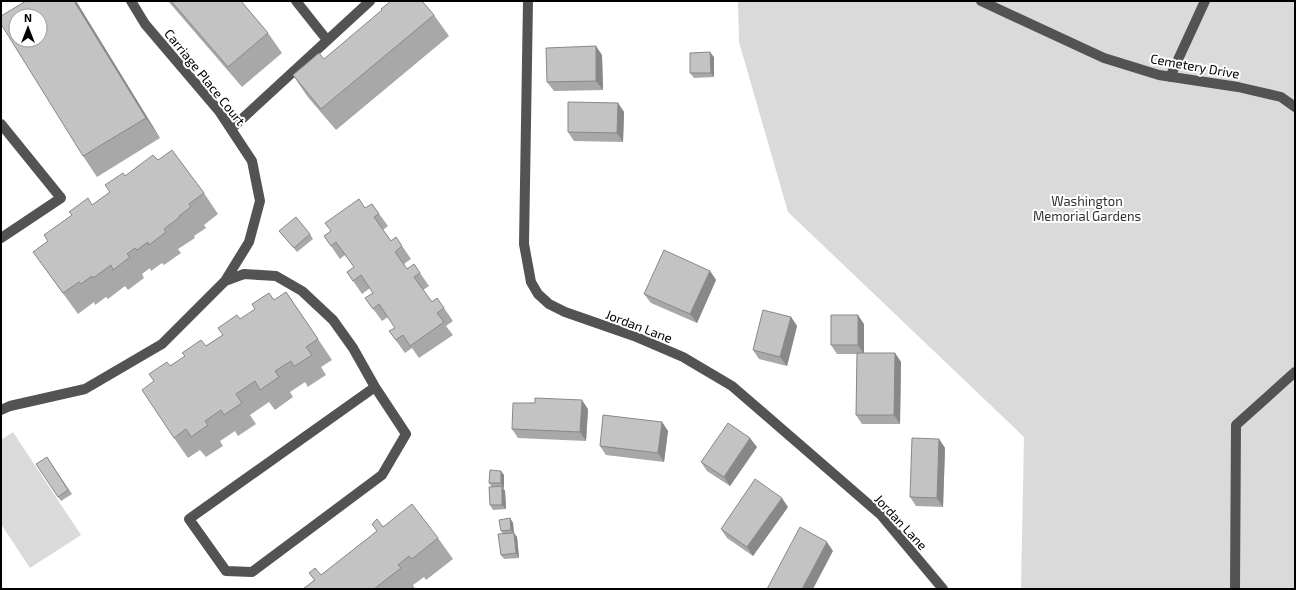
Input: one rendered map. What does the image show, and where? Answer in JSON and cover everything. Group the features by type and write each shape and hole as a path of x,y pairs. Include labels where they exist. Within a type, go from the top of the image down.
{"street":[{"name":"Carriage Place Court","path":"1,410 10,406 85,389 162,344 225,281 249,242 260,201 252,161 219,111 146,24 131,1"},
{"path":"296,1 327,40"},
{"path":"231,129 370,1"},
{"name":"Jordan Lane","path":"528,1 524,244 531,282 538,294 549,304 565,312 634,336 683,357 732,386 881,515 943,589"},
{"name":"Cemetery Drive","path":"981,1 1104,58 1159,75 1238,87 1281,97 1295,108"},
{"path":"1170,77 1205,1"},
{"path":"1,124 61,198 1,238"},
{"path":"225,281 244,274 276,276 302,291 333,320 353,348 375,387 406,434 382,475 252,572 226,571 189,519 375,387"},
{"path":"1234,589 1236,425 1295,372"}],"green space":[{"name":"Washington Memorial Gardens","path":"738,1 1295,1 1295,589 1021,589 1024,437 788,212 739,42"},
{"path":"13,432 81,535 30,568 1,524 1,440"}],"building":[{"path":"26,1 74,1 146,118 83,156 16,48 48,48 48,8 14,8"},
{"path":"171,1 241,1 268,33 228,67"},
{"path":"391,1 422,1 434,15 321,109 293,75 319,53 324,59"},
{"path":"8,12 8,35 1,24 1,16"},
{"path":"596,46 596,81 547,82 546,48"},
{"path":"710,52 711,73 690,73 690,53"},
{"path":"568,102 618,103 617,133 568,132"},
{"path":"172,150 204,193 189,204 191,207 164,229 166,232 149,245 148,242 137,250 135,248 127,254 130,257 113,270 111,265 93,278 92,276 81,284 79,282 63,293 33,252 48,241 44,235 72,215 69,212 88,198 92,205 110,192 105,185 123,173 125,176 153,155 158,160"},
{"path":"359,199 365,208 372,204 379,214 374,217 391,241 396,237 402,246 395,252 407,269 414,264 420,273 414,277 432,302 437,298 444,308 437,313 444,322 410,346 403,335 396,340 389,331 395,328 379,304 373,309 365,298 373,293 361,275 353,281 347,272 354,267 336,242 331,246 324,236 331,231 325,223"},
{"path":"296,217 310,234 294,248 279,231"},
{"path":"664,250 710,271 690,314 644,294"},
{"path":"286,292 318,339 306,347 312,355 295,366 291,361 275,371 279,377 260,390 255,381 236,394 242,403 224,415 221,410 205,421 208,425 191,437 186,429 174,438 142,390 154,381 149,374 167,362 170,366 185,356 182,353 201,340 206,346 223,335 218,328 237,315 240,319 255,309 252,304 269,293 274,300"},
{"path":"763,310 791,317 780,357 753,350"},
{"path":"831,315 858,315 858,345 831,345"},
{"path":"857,353 895,353 894,415 856,415"},
{"path":"535,398 582,400 580,432 512,429 513,403 535,403"},
{"path":"603,415 662,422 658,453 600,446"},
{"path":"728,423 750,438 724,477 701,462"},
{"path":"912,438 939,439 937,498 910,497"},
{"path":"47,457 68,490 58,497 36,464"},
{"path":"490,470 501,471 501,483 489,483"},
{"path":"755,479 782,498 747,547 721,529"},
{"path":"502,486 502,505 490,505 489,487"},
{"path":"412,504 438,538 412,559 409,556 398,565 401,568 374,589 303,589 315,580 309,573 315,568 321,575 377,531 372,524 377,519 383,527"},
{"path":"510,518 511,530 501,531 499,520"},
{"path":"800,527 827,542 802,589 767,589"},
{"path":"514,533 516,553 501,555 498,534"}]}
